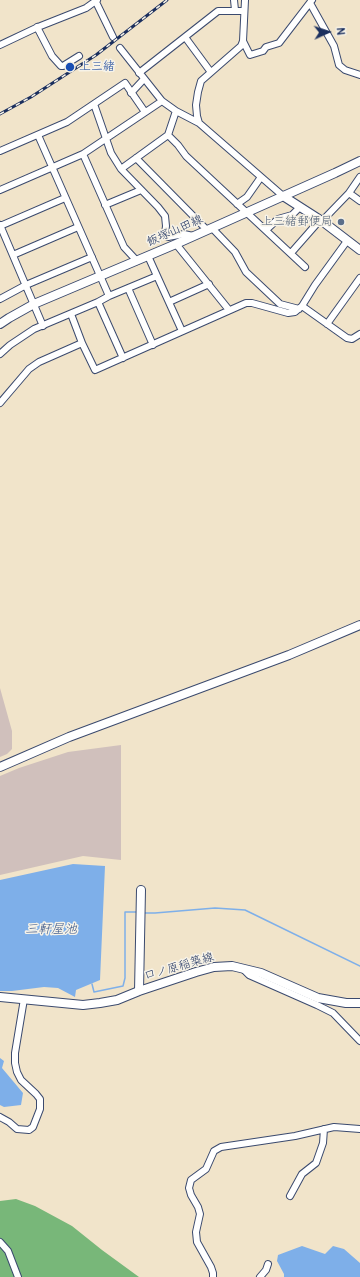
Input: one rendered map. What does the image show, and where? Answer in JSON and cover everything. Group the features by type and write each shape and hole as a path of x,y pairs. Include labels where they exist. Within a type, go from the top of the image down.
{"main road":[{"name":"飯塚山田線","path":"0,324 34,304 176,244 360,161"},
{"path":"283,196 321,221 360,250"},
{"path":"0,767 70,737 289,655 360,625"},
{"path":"139,991 141,890"},
{"name":"口ノ原稲築線","path":"0,997 100,1004 117,1000 139,991 214,968 232,966 242,967 261,973 318,998 346,1003 360,1002"}],"street":[{"path":"0,45 37,27 86,8 96,0 113,37"},
{"path":"234,0 235,10"},
{"path":"199,123 197,116 198,92 201,81 210,71 241,46 243,41 245,0"},
{"path":"243,41 250,55 263,51 266,47 279,43 311,2 334,46 339,65 346,70 360,75"},
{"path":"132,93 142,76 185,37 218,11 244,11"},
{"path":"37,27 52,56 61,66 79,56"},
{"path":"185,37 210,71"},
{"path":"120,48 162,101 199,123 283,196"},
{"path":"0,151 67,122 125,83 144,112"},
{"path":"0,190 83,154 162,101"},
{"path":"94,104 111,153 121,169 158,207 164,216 166,234 168,237 184,234 193,236"},
{"path":"121,169 168,135 176,110"},
{"path":"38,135 109,296"},
{"path":"168,135 186,156 305,267"},
{"path":"83,154 124,247 137,261"},
{"path":"136,158 234,252 246,272 280,304 300,307 347,338 352,339 360,334"},
{"path":"237,204 248,197 262,177"},
{"path":"291,253 349,193 360,177"},
{"path":"106,205 141,190"},
{"path":"349,193 360,200"},
{"path":"43,326 0,226 65,198"},
{"path":"266,230 278,219 292,215 300,207"},
{"path":"13,256 78,227"},
{"path":"71,314 82,343 95,370 246,303 252,303 288,312 295,312 347,241"},
{"path":"176,244 230,310"},
{"path":"148,256 182,331"},
{"path":"0,299 26,285 92,257"},
{"path":"0,354 10,344 43,326 157,276"},
{"path":"327,324 360,278"},
{"path":"169,302 209,284"},
{"path":"128,288 153,344"},
{"path":"98,302 123,358"},
{"path":"0,403 29,368 82,343"},
{"path":"0,390 6,395"},
{"path":"242,967 249,975 333,1013 360,1041"},
{"path":"0,1117 17,1129 29,1130 33,1127 40,1109 40,1100 36,1094 21,1080 15,1063 15,1053 24,999"},
{"path":"213,1277 213,1273 197,1242 196,1232 200,1214 189,1188 191,1180 206,1168 214,1151 217,1149 295,1136 334,1127 360,1129"},
{"path":"290,1196 302,1174 316,1163 323,1143 324,1129"},
{"path":"0,1242 8,1251 18,1277"},
{"path":"260,1277 266,1270 268,1264"}],"shaded area":[{"path":"0,688 12,731 12,749 7,754 0,757"},
{"path":"121,745 121,860 83,856 0,875 0,776 19,768 68,752"}],"green space":[{"path":"16,1199 35,1206 72,1226 139,1277 0,1277 0,1201"}],"water":[{"name":"三軒屋池","path":"73,864 105,866 100,980 76,990 75,997 58,988 44,987 0,991 0,880"},
{"path":"0,1058 4,1061 2,1068 23,1093 21,1105 4,1107 0,1105"},
{"path":"302,1246 325,1254 333,1246 344,1249 360,1263 360,1277 284,1277 284,1274 277,1261 278,1255"}],"waterway":[{"path":"143,913 215,908 245,910 360,966"},
{"path":"92,984 94,992 123,986 125,978 125,912 138,912"}],"railway":[{"path":"0,114 31,97 96,55 167,0"}],"place":[{"name":"上三緒","path":"70,67"},
{"name":"上三緒郵便局","path":"341,222"}]}
